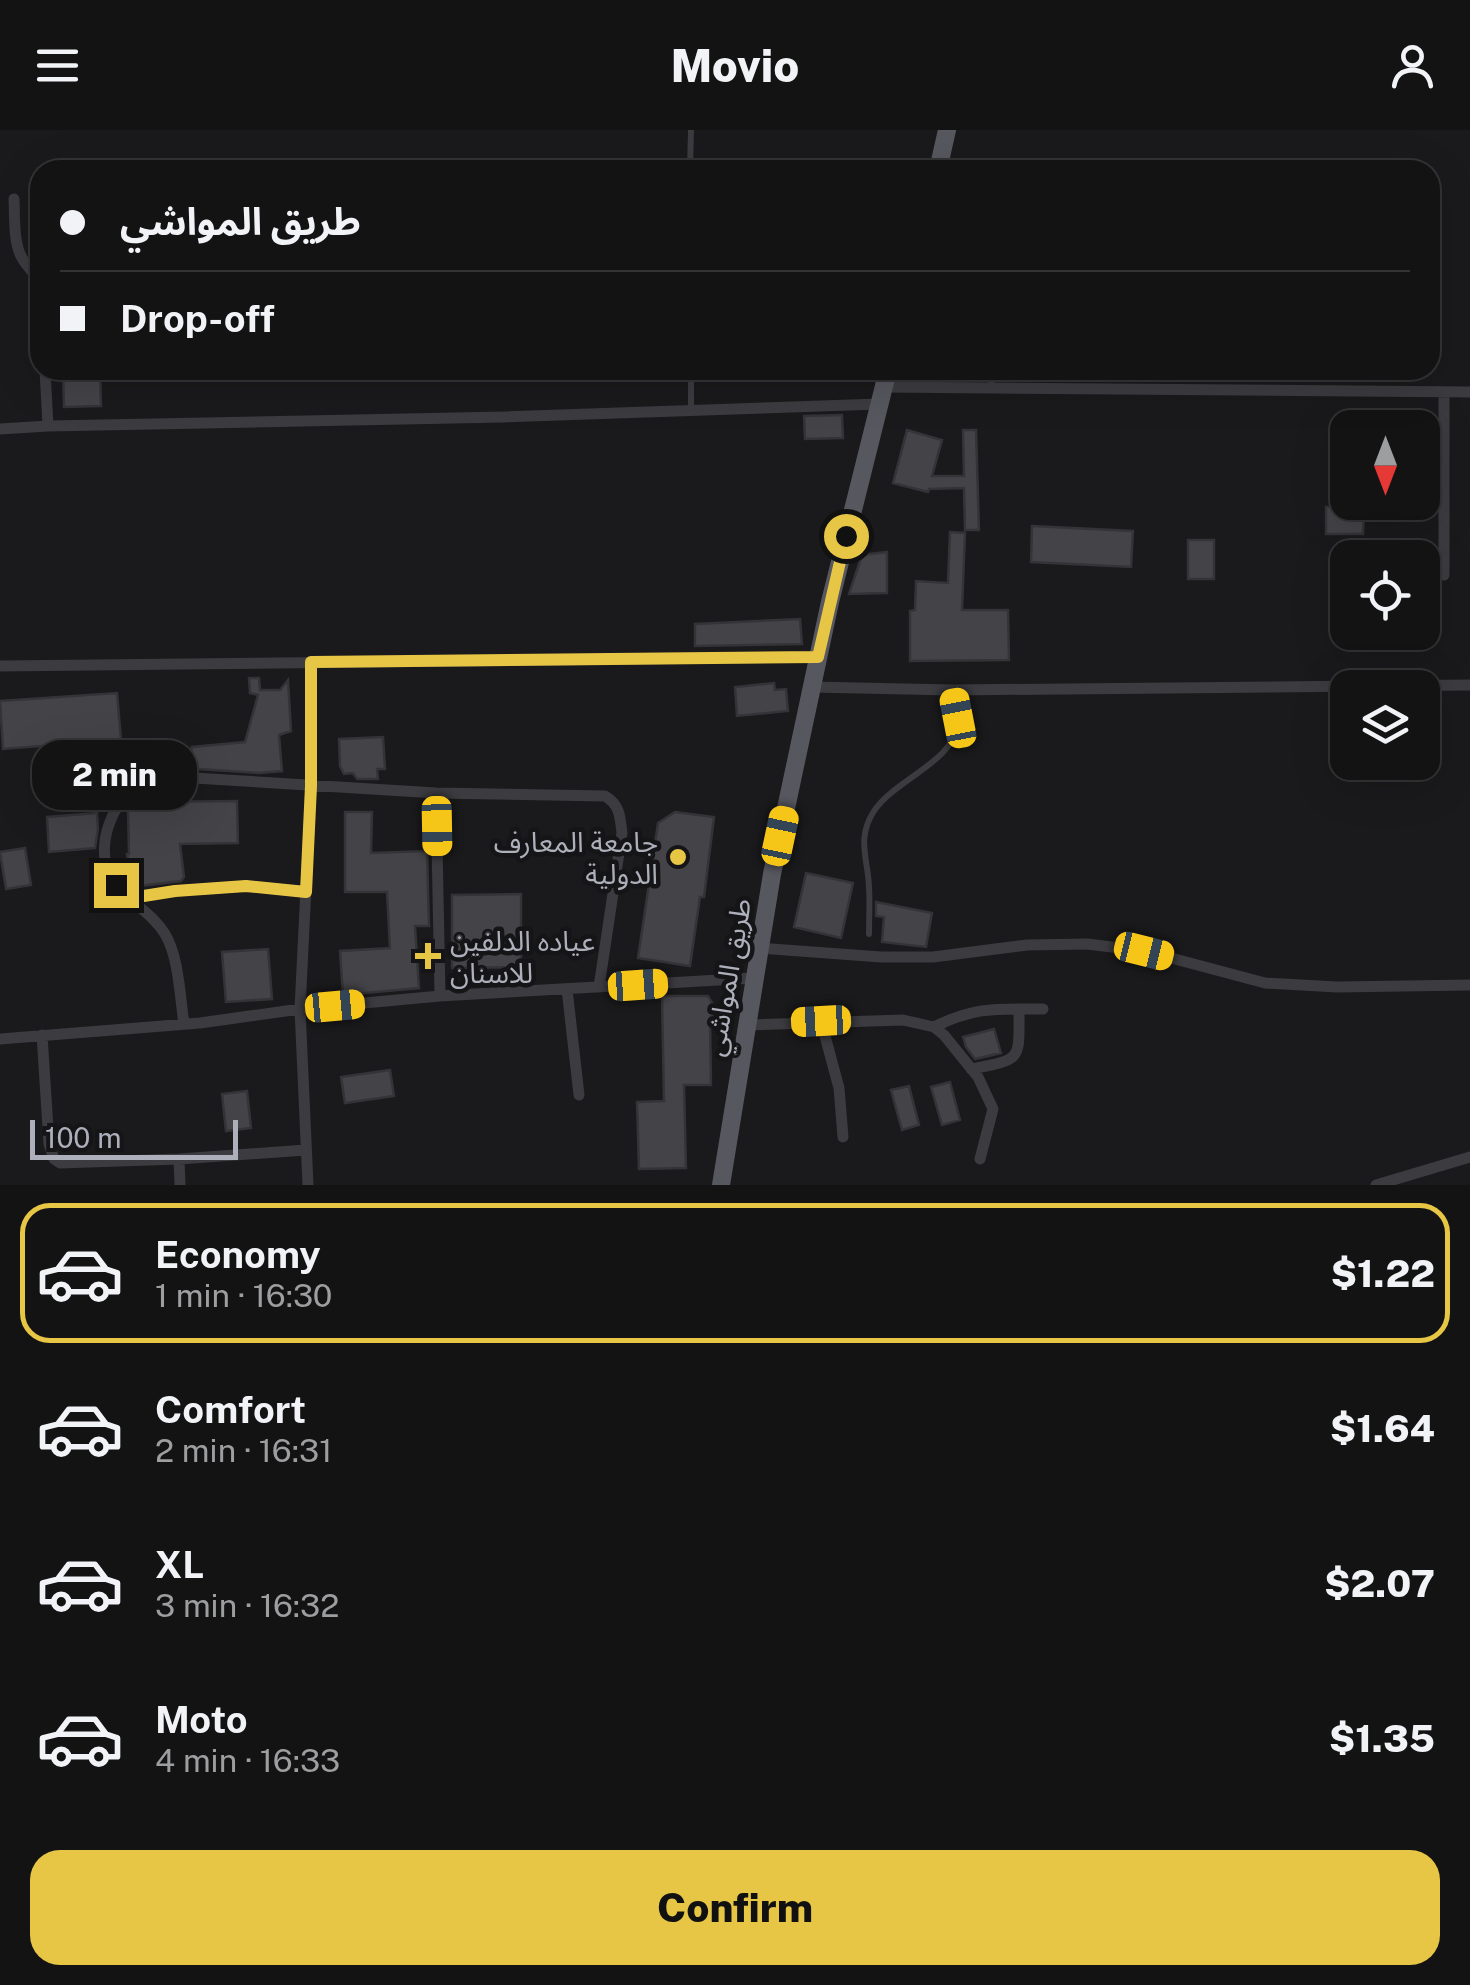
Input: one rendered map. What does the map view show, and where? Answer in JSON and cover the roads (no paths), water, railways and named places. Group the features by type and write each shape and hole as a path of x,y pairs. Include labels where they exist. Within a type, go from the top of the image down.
{"main road":[{"path":"940,160 947,130"},
{"name":"طريق المواشي","path":"721,1185 772,874 811,687 884,387"}],"street":[{"path":"14,198 17,244 30,266"},
{"path":"46,380 48,426"},
{"path":"0,429 690,410 884,387 1470,392"},
{"path":"1444,393 1444,575"},
{"path":"0,666 818,657"},
{"path":"308,1185 300,1009 311,786 311,662"},
{"path":"811,687 953,690 1470,685"},
{"path":"184,1024 172,948 164,931 116,885 108,871 105,848 110,822 120,802 148,780 178,778 436,793 605,796 614,801 620,812 622,833 600,988"},
{"path":"436,793 440,996"},
{"path":"131,898 246,886 306,892"},
{"path":"760,948 934,957 1027,945 1087,944 1144,951 1265,983 1470,986"},
{"path":"0,1039 440,996 754,978"},
{"path":"567,989 579,1094"},
{"path":"934,1027 980,1009 1044,1009"},
{"path":"971,1068 1014,1058 1019,1049 1019,1009"},
{"path":"746,1025 903,1020 934,1027 978,1077 992,1109 980,1159"},
{"path":"821,1021 838,1088 843,1137"},
{"path":"42,1036 49,1144 54,1159 67,1164 306,1150"},
{"path":"1376,1185 1470,1157"},
{"path":"179,1159 180,1185"}],"lane":[{"path":"690,130 690,160"},
{"path":"690,380 690,410"},
{"path":"991,380 991,388"},
{"path":"870,934 869,883 863,848 867,829 874,810 946,750 958,718 953,690"}],"place":[{"name":"جامعة المعارف الدولية","path":"678,857"},
{"name":"عياده الدلفين للاسنان","path":"428,956"}]}
